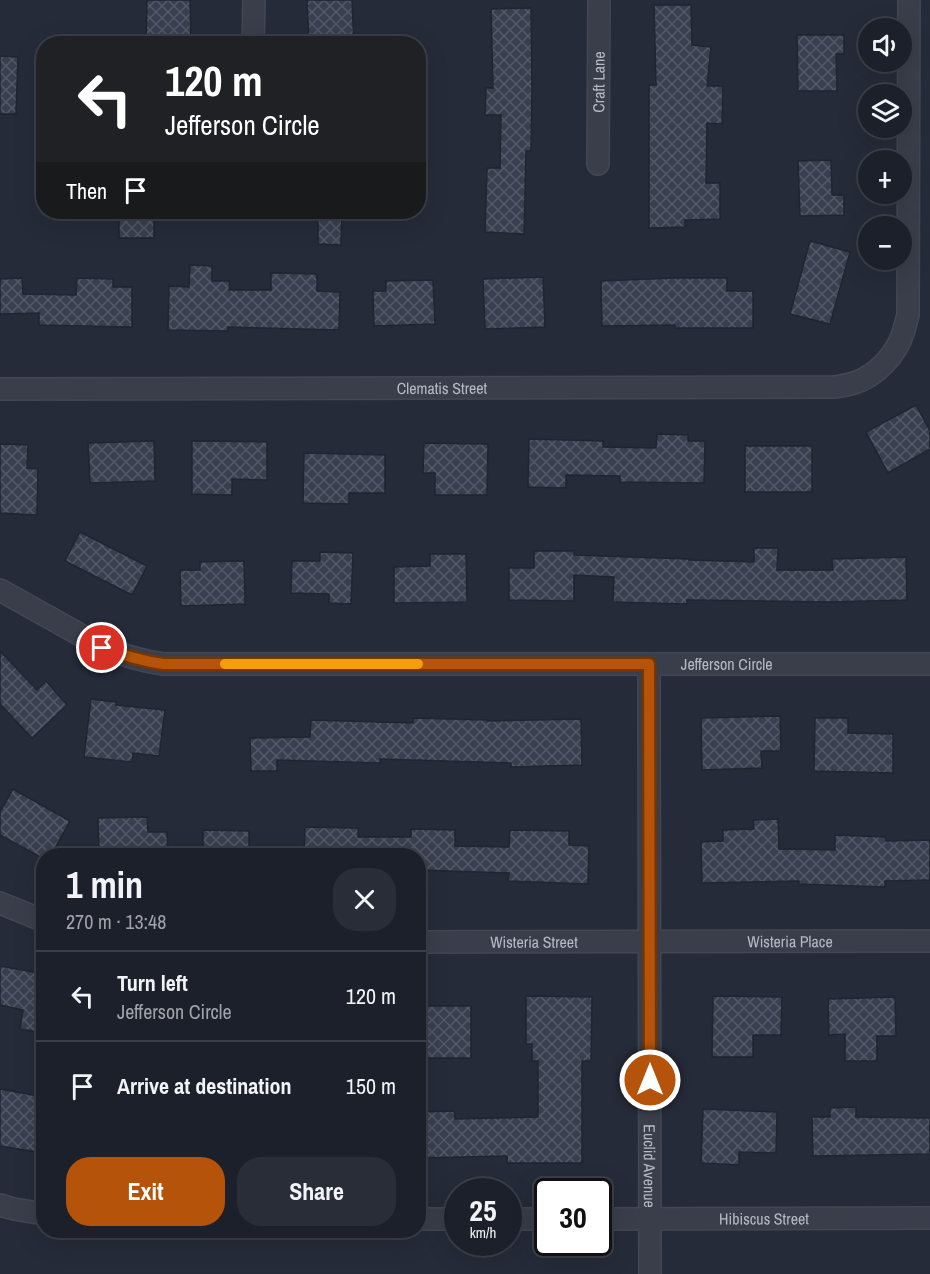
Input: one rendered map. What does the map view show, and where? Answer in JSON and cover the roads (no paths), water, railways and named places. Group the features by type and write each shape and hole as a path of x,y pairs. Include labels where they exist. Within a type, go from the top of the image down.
{"street":[{"path":"253,36 254,0"},
{"name":"Craft Lane","path":"597,164 599,0"},
{"name":"Clematis Street","path":"0,389 835,387 855,382 873,373 893,353 903,335 908,315 909,0"},
{"name":"Jefferson Circle","path":"0,590 102,648 146,662 163,664 930,664"},
{"name":"Euclid Avenue","path":"649,664 650,1274"},
{"path":"0,903 36,918"},
{"name":"Wisteria Place","path":"650,942 930,941"},
{"name":"Wisteria Street","path":"426,942 650,942"},
{"path":"0,1205 36,1213"},
{"name":"Hibiscus Street","path":"612,1219 930,1218"},
{"path":"426,1220 444,1219"}]}
